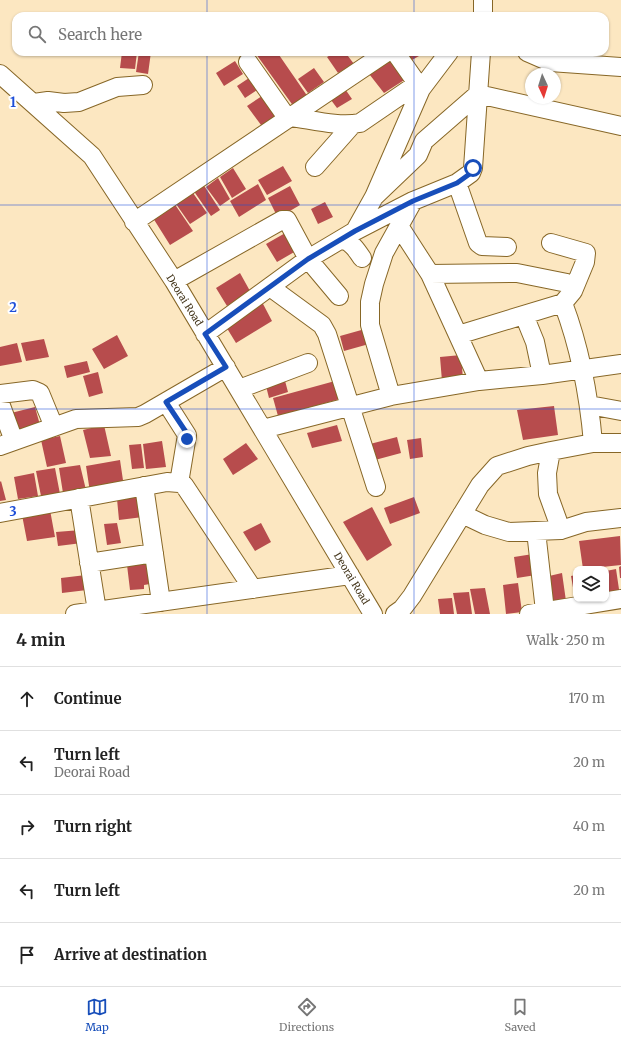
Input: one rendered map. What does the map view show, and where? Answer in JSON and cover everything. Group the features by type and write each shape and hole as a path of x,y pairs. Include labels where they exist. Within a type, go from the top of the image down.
{"street":[{"path":"134,222 381,56"},
{"path":"398,56 419,87"},
{"path":"248,62 290,118 353,124 360,123 419,87 446,56"},
{"path":"205,334 308,259 348,235 413,201 457,183 471,173 473,168 481,56"},
{"path":"536,56 550,62 621,67"},
{"name":"Deorai Road","path":"0,74 92,156 174,281 373,614"},
{"path":"34,103 48,101 64,103 79,102 118,87 143,85"},
{"path":"374,197 419,87"},
{"path":"478,94 621,126"},
{"path":"362,258 349,242 348,235 374,197 418,155 424,141 478,94"},
{"path":"315,166 353,124"},
{"path":"457,183 478,243 482,246 507,247"},
{"path":"391,396 370,325 370,302 384,253 413,201"},
{"path":"174,281 282,220 287,220 308,259 339,296"},
{"path":"399,226 430,274 479,381"},
{"path":"458,335 524,315 568,297 585,262 586,253 551,243"},
{"path":"430,274 517,273 567,283 570,320 583,369 593,443"},
{"path":"270,287 322,325 327,334 376,487"},
{"path":"524,315 534,342 542,375"},
{"path":"239,390 308,363"},
{"path":"263,429 391,396 479,381 542,375 621,364"},
{"path":"0,403 7,444 76,419 138,417 226,367"},
{"path":"0,394 36,390 40,393 54,427"},
{"path":"166,402 187,435 179,482"},
{"path":"589,405 621,411"},
{"path":"395,614 402,609 412,596 480,485 497,466 528,456 593,443 621,443"},
{"path":"551,451 547,473 548,494 561,530"},
{"path":"0,513 167,482 179,482 184,485 253,589"},
{"path":"144,486 161,602"},
{"path":"79,498 97,611"},
{"path":"462,514 485,525 508,532 561,530 586,522 621,518"},
{"path":"536,531 549,612 617,604"},
{"path":"89,563 154,553"},
{"path":"76,614 350,575"}],"building":[{"path":"122,56 137,56 135,69 120,68"},
{"path":"138,56 150,56 148,74 136,72"},
{"path":"257,56 280,56 308,97 294,107"},
{"path":"348,56 354,64 338,73 327,57"},
{"path":"387,56 393,56 409,77 384,93 366,70"},
{"path":"409,56 419,56 412,60"},
{"path":"235,61 243,74 224,86 216,73"},
{"path":"314,68 324,82 308,93 298,79"},
{"path":"252,76 260,88 245,98 237,86"},
{"path":"343,86 352,99 337,108 328,96"},
{"path":"262,96 279,120 264,129 247,106"},
{"path":"283,166 292,181 267,195 258,180"},
{"path":"233,168 246,189 232,198 220,177"},
{"path":"218,178 230,199 220,206 206,187"},
{"path":"203,184 220,210 211,216 193,190"},
{"path":"258,184 266,200 239,217 230,201"},
{"path":"290,186 300,205 278,218 268,198"},
{"path":"193,193 207,213 190,224 176,204"},
{"path":"325,202 333,217 318,224 311,209"},
{"path":"174,203 193,231 170,245 153,218"},
{"path":"287,232 296,251 277,262 266,244"},
{"path":"240,273 250,291 227,306 216,288"},
{"path":"262,302 272,321 236,343 225,325"},
{"path":"365,329 369,344 344,351 340,336"},
{"path":"117,335 128,356 104,369 92,349"},
{"path":"44,339 49,357 26,361 21,343"},
{"path":"17,343 22,362 0,366 0,347"},
{"path":"461,355 463,379 442,381 440,357"},
{"path":"87,361 90,372 67,378 64,366"},
{"path":"98,372 103,393 89,397 83,376"},
{"path":"284,377 288,392 269,398 265,382"},
{"path":"335,381 340,399 278,416 273,398"},
{"path":"554,406 558,435 523,440 517,410"},
{"path":"35,407 40,425 16,432 11,413"},
{"path":"104,425 111,456 90,458 83,430"},
{"path":"337,425 342,441 312,448 307,433"},
{"path":"60,436 66,463 47,467 41,440"},
{"path":"397,437 401,453 375,460 370,444"},
{"path":"421,438 423,457 410,459 407,440"},
{"path":"162,441 166,467 146,469 143,444"},
{"path":"246,443 258,459 233,475 223,459"},
{"path":"141,444 144,468 132,469 129,445"},
{"path":"120,460 124,487 90,492 86,466"},
{"path":"80,465 86,490 63,493 59,468"},
{"path":"55,468 60,494 41,496 36,471"},
{"path":"34,473 38,496 18,499 14,477"},
{"path":"1,481 6,500 0,501 0,482"},
{"path":"139,497 143,517 119,520 117,499"},
{"path":"414,497 420,513 390,524 384,508"},
{"path":"372,507 392,545 367,561 343,522"},
{"path":"50,510 55,537 27,541 22,515"},
{"path":"117,523 121,543 107,545 104,524"},
{"path":"261,523 271,542 255,551 243,532"},
{"path":"81,530 82,543 58,546 56,532"},
{"path":"620,536 621,565 583,566 579,541"},
{"path":"533,554 536,575 517,578 514,557"},
{"path":"147,562 150,584 144,585 144,589 130,590 127,565"},
{"path":"621,566 621,578 620,578 619,567"},
{"path":"616,569 620,596 609,598 609,570"},
{"path":"562,573 566,601 553,603 549,576"},
{"path":"86,575 87,590 62,593 61,578"},
{"path":"571,576 573,576 573,588"},
{"path":"518,583 522,612 506,614 503,585"},
{"path":"485,588 490,614 475,614 470,589"},
{"path":"469,592 472,614 457,614 453,593"},
{"path":"452,598 454,614 440,614 438,599"}],"route":[{"path":"187,439 186,432 166,402 226,367 205,334 308,259 355,231 413,201 465,179 471,173 473,168"}]}
